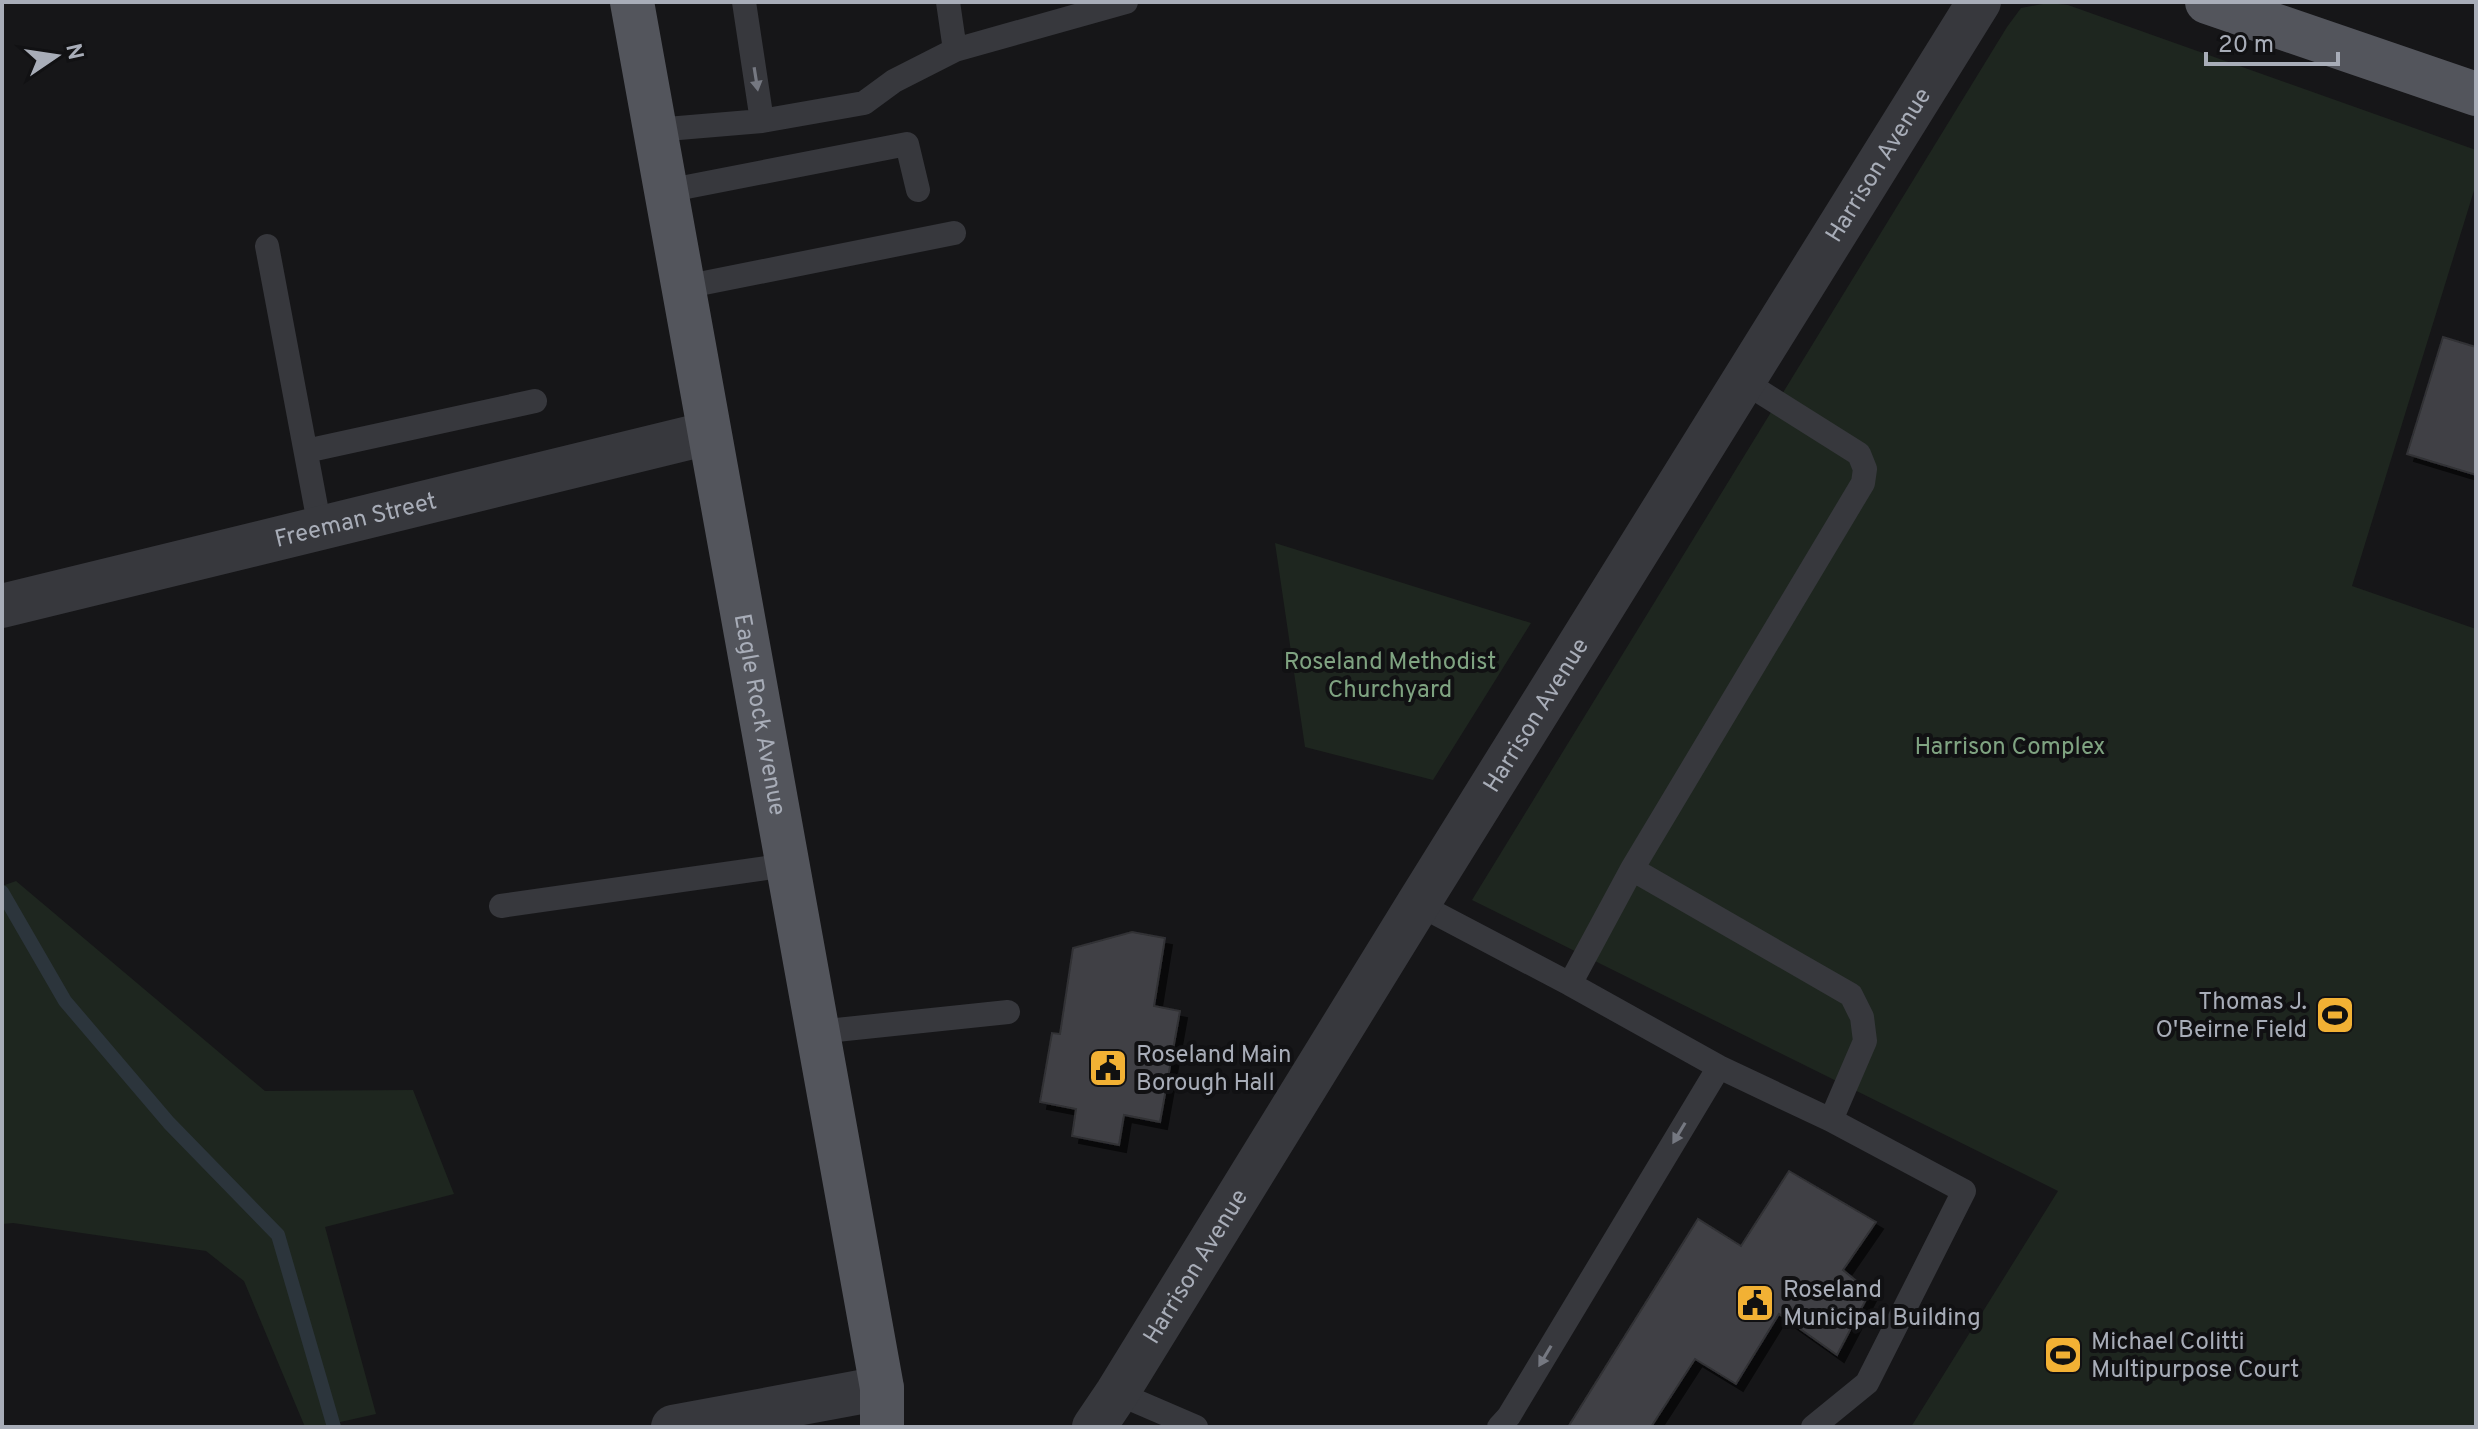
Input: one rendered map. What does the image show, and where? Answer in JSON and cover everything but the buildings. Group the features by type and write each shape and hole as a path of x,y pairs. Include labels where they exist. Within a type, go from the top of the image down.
{"main road":[{"name":"Eagle Rock Avenue","path":"632,2 882,1407"},
{"path":"2207,2 2476,94"}],"street":[{"name":"Harrison Avenue","path":"1106,1410 1979,2"},
{"name":"Freeman Street","path":"2,606 709,433"},
{"path":"673,1427 882,1407"}],"lane":[{"path":"744,2 762,121"},
{"path":"948,2 955,50"},
{"path":"655,130 762,121 864,103 894,81 955,50 1126,2"},
{"path":"666,191 907,144 918,190"},
{"path":"684,287 954,233"},
{"path":"267,246 320,528"},
{"path":"1570,984 1632,869 1863,483 1865,469 1859,454 1743,381"},
{"path":"306,451 535,401"},
{"path":"501,906 787,865"},
{"path":"1632,869 1851,995 1862,1017 1865,1041 1831,1120"},
{"path":"1418,904 1719,1067 1831,1120 1964,1191 1867,1383 1813,1427"},
{"path":"817,1032 1008,1012"},
{"path":"1499,1427 1509,1416 1719,1067"},
{"path":"1106,1410 1196,1427"}],"green space":[{"name":"Harrison Complex","path":"2048,3 2068,5 2476,150 2476,184 2352,586 2476,629 2476,1427 1911,1427 2058,1191 1472,900 2007,27 2021,8"},
{"name":"Roseland Methodist Churchyard","path":"1275,543 1531,623 1433,780 1305,747"},
{"path":"16,881 265,1091 413,1090 454,1194 325,1227 376,1414 305,1427 244,1281 206,1251 13,1223 2,1224 2,886"}],"waterway":[{"path":"2,892 65,1001 169,1123 278,1235 334,1427"}],"place":[{"name":"Thomas J. O'Beirne Field","path":"2335,1015"},
{"name":"Roseland Main Borough Hall","path":"1108,1068"},
{"name":"Roseland Municipal Building","path":"1755,1303"},
{"name":"Michael Colitti Multipurpose Court","path":"2063,1355"}]}
